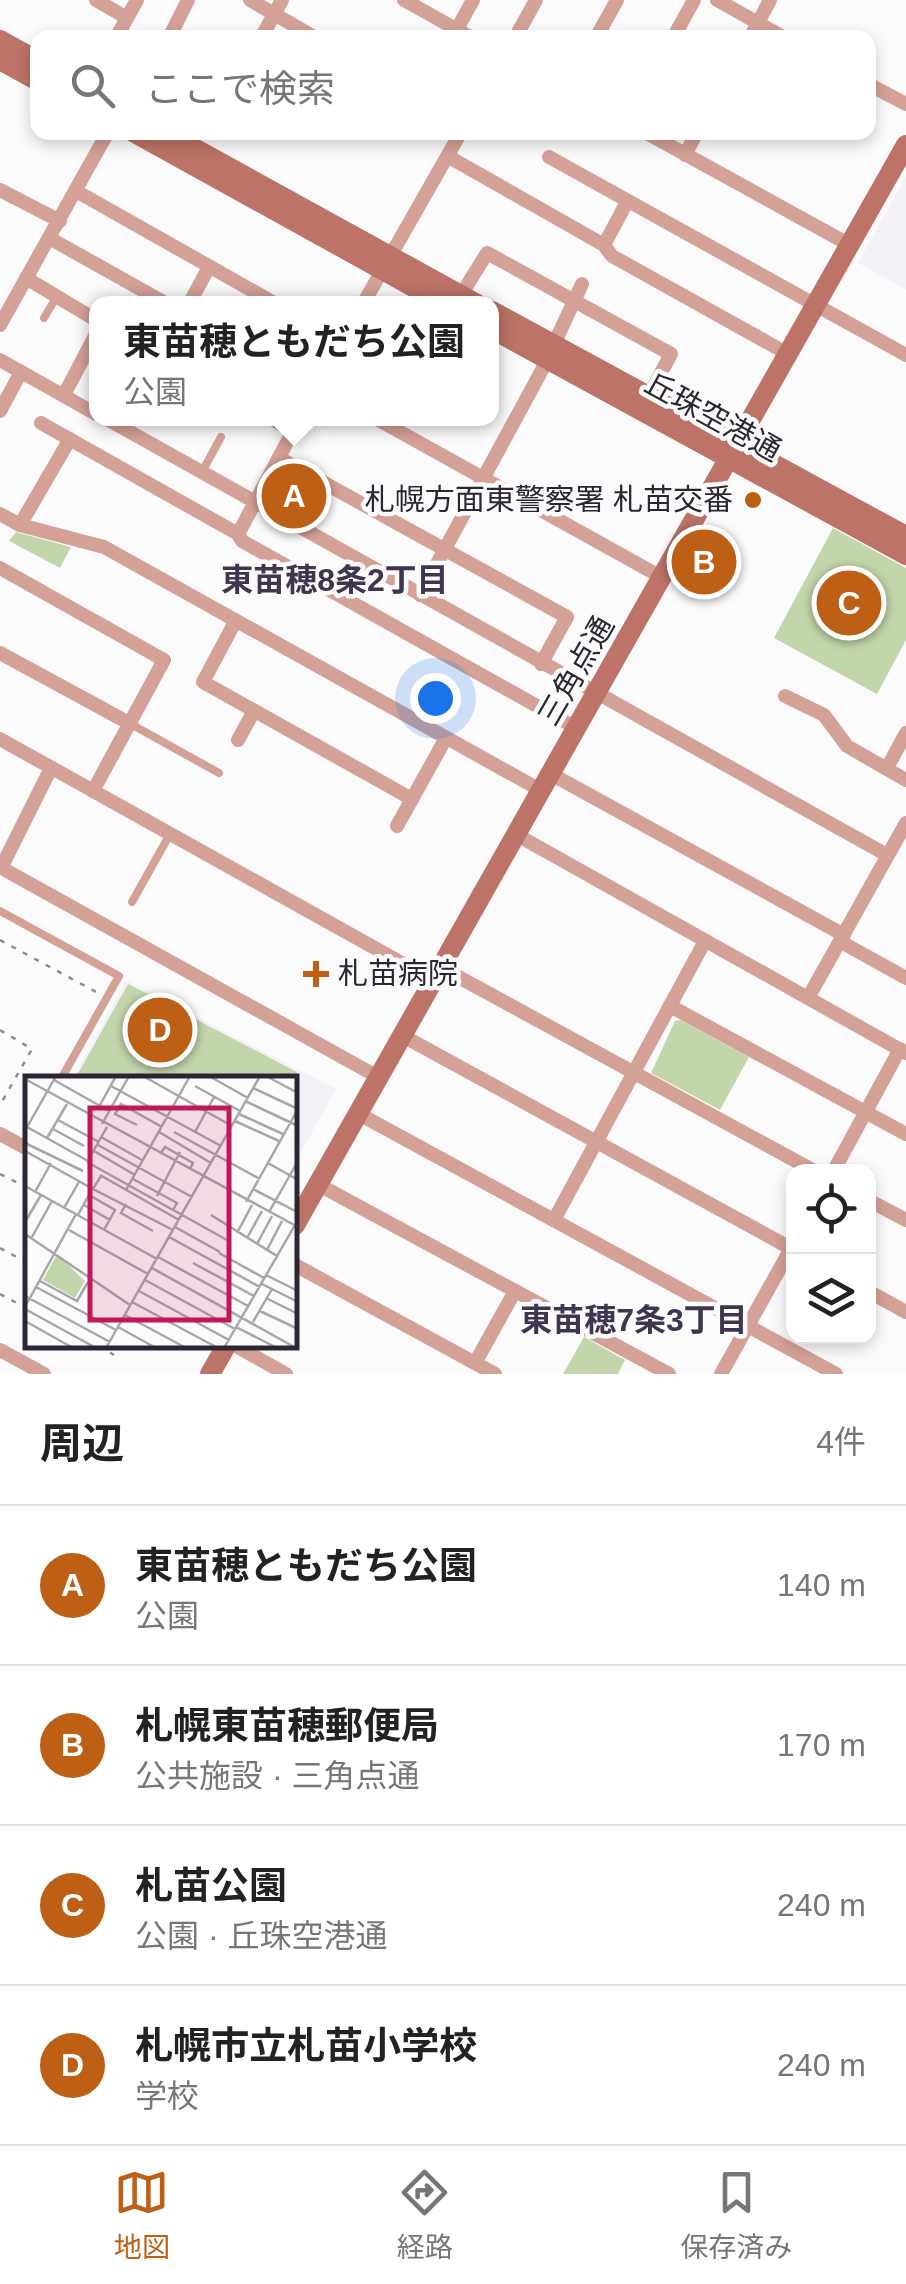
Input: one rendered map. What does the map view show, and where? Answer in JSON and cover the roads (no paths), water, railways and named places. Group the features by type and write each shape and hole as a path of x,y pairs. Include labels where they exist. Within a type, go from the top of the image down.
{"main road":[{"path":"0,40 30,57"},
{"path":"0,60 30,76"},
{"path":"149,140 451,296"},
{"path":"180,140 386,262"},
{"name":"三角点通","path":"298,1220 906,146"},
{"name":"丘珠空港通","path":"499,316 549,352 731,452 906,556"},
{"name":"丘珠空港通","path":"499,333 648,397 731,452 906,536"},
{"path":"210,1374 224,1349"}],"street":[{"path":"96,0 128,18"},
{"path":"121,30 138,0"},
{"path":"173,30 188,0"},
{"path":"250,0 302,30"},
{"path":"265,30 282,0"},
{"path":"410,1 456,29 472,0"},
{"path":"519,30 536,0"},
{"path":"600,30 617,0"},
{"path":"677,30 694,0"},
{"path":"717,0 772,30"},
{"path":"754,30 770,0"},
{"path":"876,88 906,104"},
{"path":"0,325 104,140"},
{"path":"367,296 457,140"},
{"path":"660,140 850,245"},
{"path":"685,154 693,140"},
{"path":"449,157 604,245 612,256 788,354"},
{"path":"549,157 906,355"},
{"path":"0,190 60,221"},
{"path":"76,191 262,296"},
{"path":"604,245 627,202"},
{"path":"51,238 154,296"},
{"path":"464,296 487,252 671,354 648,397"},
{"path":"194,296 210,267"},
{"path":"26,278 89,316"},
{"path":"420,594 582,284"},
{"path":"64,396 89,348"},
{"path":"0,360 89,410"},
{"path":"0,411 22,372"},
{"path":"41,423 238,534 242,541 578,728"},
{"path":"119,426 888,856"},
{"path":"238,534 295,426"},
{"path":"390,426 663,578"},
{"path":"20,525 70,439"},
{"path":"279,458 567,617 542,664"},
{"path":"0,514 20,525 104,547 446,738 547,783 842,939 906,978"},
{"path":"0,568 164,660 93,792"},
{"path":"235,622 202,682 412,799"},
{"path":"0,652 129,724"},
{"path":"786,696 824,715 847,746 906,780"},
{"path":"238,740 254,711"},
{"path":"887,768 906,734"},
{"path":"397,826 446,738"},
{"path":"0,740 170,834 635,1073 801,1164"},
{"path":"51,768 1,867 378,1077"},
{"path":"808,998 906,823"},
{"path":"517,835 903,1051 837,1164"},
{"path":"554,1220 705,941"},
{"path":"670,1006 906,1134"},
{"path":"403,1036 786,1244"},
{"path":"359,1114 836,1374"},
{"path":"0,1134 25,1145"},
{"path":"318,1185 669,1374"},
{"path":"876,1204 906,1220"},
{"path":"721,1374 789,1254"},
{"path":"298,1267 495,1374"},
{"path":"475,1363 515,1291"},
{"path":"876,1295 906,1312"},
{"path":"241,1349 286,1374"},
{"path":"0,1350 44,1374"}],"lane":[{"path":"44,318 57,296"},
{"path":"202,472 221,437"},
{"path":"129,724 219,773"},
{"path":"132,902 170,834"},
{"path":"0,911 120,976 63,1076"}],"place":[{"name":"東苗穂ともだち公園","path":"294,496"},
{"name":"札幌方面東警察署 札苗交番","path":"753,500"},
{"name":"札幌東苗穂郵便局","path":"704,562"},
{"name":"札苗公園","path":"849,603"},
{"name":"札苗病院","path":"316,974"},
{"name":"札幌市立札苗小学校","path":"160,1030"}],"district":[{"name":"東苗穂8条2丁目","path":"335,580"},
{"name":"東苗穂7条3丁目","path":"634,1320"}]}
